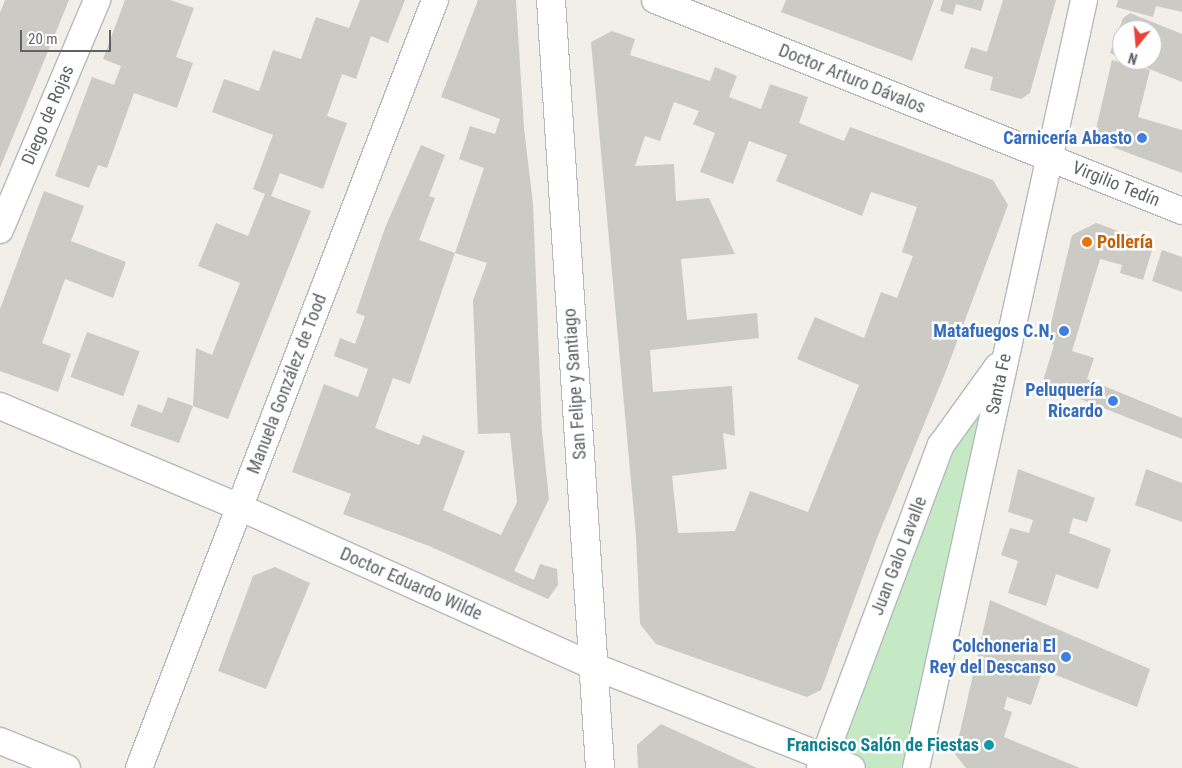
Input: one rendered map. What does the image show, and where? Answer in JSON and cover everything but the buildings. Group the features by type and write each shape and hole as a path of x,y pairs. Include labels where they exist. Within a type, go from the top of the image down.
{"street":[{"name":"Diego de Rojas","path":"0,230 97,0"},
{"name":"Manuela González de Tood","path":"140,768 435,0"},
{"name":"San Felipe y Santiago","path":"551,0 600,768"},
{"name":"Doctor Arturo Dávalos","path":"655,0 1050,158"},
{"name":"Santa Fe","path":"916,768 1004,358 1084,0"},
{"name":"Virgilio Tedín","path":"1050,158 1182,211"},
{"name":"Juan Galo Lavalle","path":"822,762 941,445 1004,358"},
{"name":"Doctor Eduardo Wilde","path":"0,406 239,508 593,666 822,762 852,768"},
{"path":"0,741 67,768"}],"green space":[{"path":"998,368 912,768 862,768 829,754 943,448"}],"place":[{"name":"Carnicería Abasto","path":"1142,138"},
{"name":"Pollería","path":"1087,242"},
{"name":"Matafuegos C.N,","path":"1064,331"},
{"name":"Peluquería Ricardo","path":"1113,401"},
{"name":"Colchoneria El Rey del Descanso","path":"1066,657"},
{"name":"Francisco Salón de Fiestas","path":"989,745"}]}
